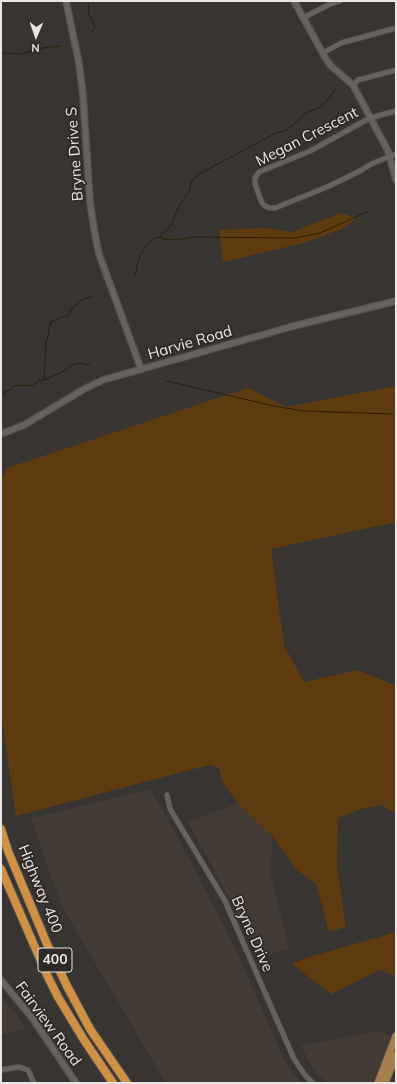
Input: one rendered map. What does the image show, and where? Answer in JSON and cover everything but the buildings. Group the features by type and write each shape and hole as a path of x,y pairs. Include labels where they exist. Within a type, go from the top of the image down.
{"highway":[{"name":"Highway 400","path":"1,828 11,858 57,965 90,1029 127,1083"},
{"name":"Highway 400","path":"2,873 36,952 58,997 112,1083"},
{"path":"102,1046 111,1054 133,1083"}],"main road":[{"path":"378,1083 396,1036"},
{"path":"385,1083 396,1055"}],"street":[{"name":"Bryne Drive S","path":"66,1 79,63 82,87 90,202 94,229 100,254 141,369"},
{"path":"294,1 331,66 353,85 390,156 396,180"},
{"path":"303,18 330,4 340,1"},
{"path":"323,53 349,40 396,28"},
{"path":"353,85 358,80 396,70"},
{"path":"370,118 396,111"},
{"name":"Megan Crescent","path":"370,118 310,151 259,172 254,180 262,203 267,207 275,208 327,187 371,164 390,156"},
{"path":"390,156 396,154"},
{"name":"Harvie Road","path":"1,434 34,419 86,388 103,380 290,327 396,301"},
{"name":"Bryne Drive","path":"167,795 170,809 226,901 294,1059 305,1075 313,1083"},
{"name":"Fairview Road","path":"1,980 33,1019 76,1083"},
{"path":"1,1070 19,1067 28,1070 34,1083"}],"shaded area":[{"path":"341,213 356,218 344,228 304,243 223,262 219,230 264,228 292,232"},
{"path":"396,386 396,522 271,549 284,645 304,682 358,670 396,686 396,814 382,805 361,809 338,818 337,867 346,927 329,932 316,884 297,870 272,836 238,803 223,783 219,768 209,765 16,816 1,714 1,480 7,468 248,388 286,407"},
{"path":"150,789 176,833 238,954 286,1064 302,1083 166,1083 61,905 31,818"},
{"path":"238,803 272,836 271,876 289,948 261,958 188,822"},
{"path":"396,932 396,976 379,970 331,994 292,964 306,958"},
{"path":"1,996 26,1028 1,1035"},
{"path":"380,1031 392,1037 372,1083 327,1083 318,1075 311,1065 301,1045"}],"waterway":[{"path":"88,1 89,14 95,27 91,33"},
{"path":"1,54 20,54 42,48 60,46"},
{"path":"135,275 140,255 148,243 154,238 160,237 172,224 178,208 190,190 191,181 199,174 276,133 287,130 306,113 320,107 327,101 335,90"},
{"path":"160,237 163,239 176,240 193,237 295,238 320,233 367,212"},
{"path":"44,380 46,343 51,322 69,315 72,308 82,300 93,296"},
{"path":"6,397 3,394 5,393 4,392 10,390 13,386 32,386 39,380 44,380 60,373 76,363 90,365"},
{"path":"166,381 274,406 304,411 393,414"}]}
